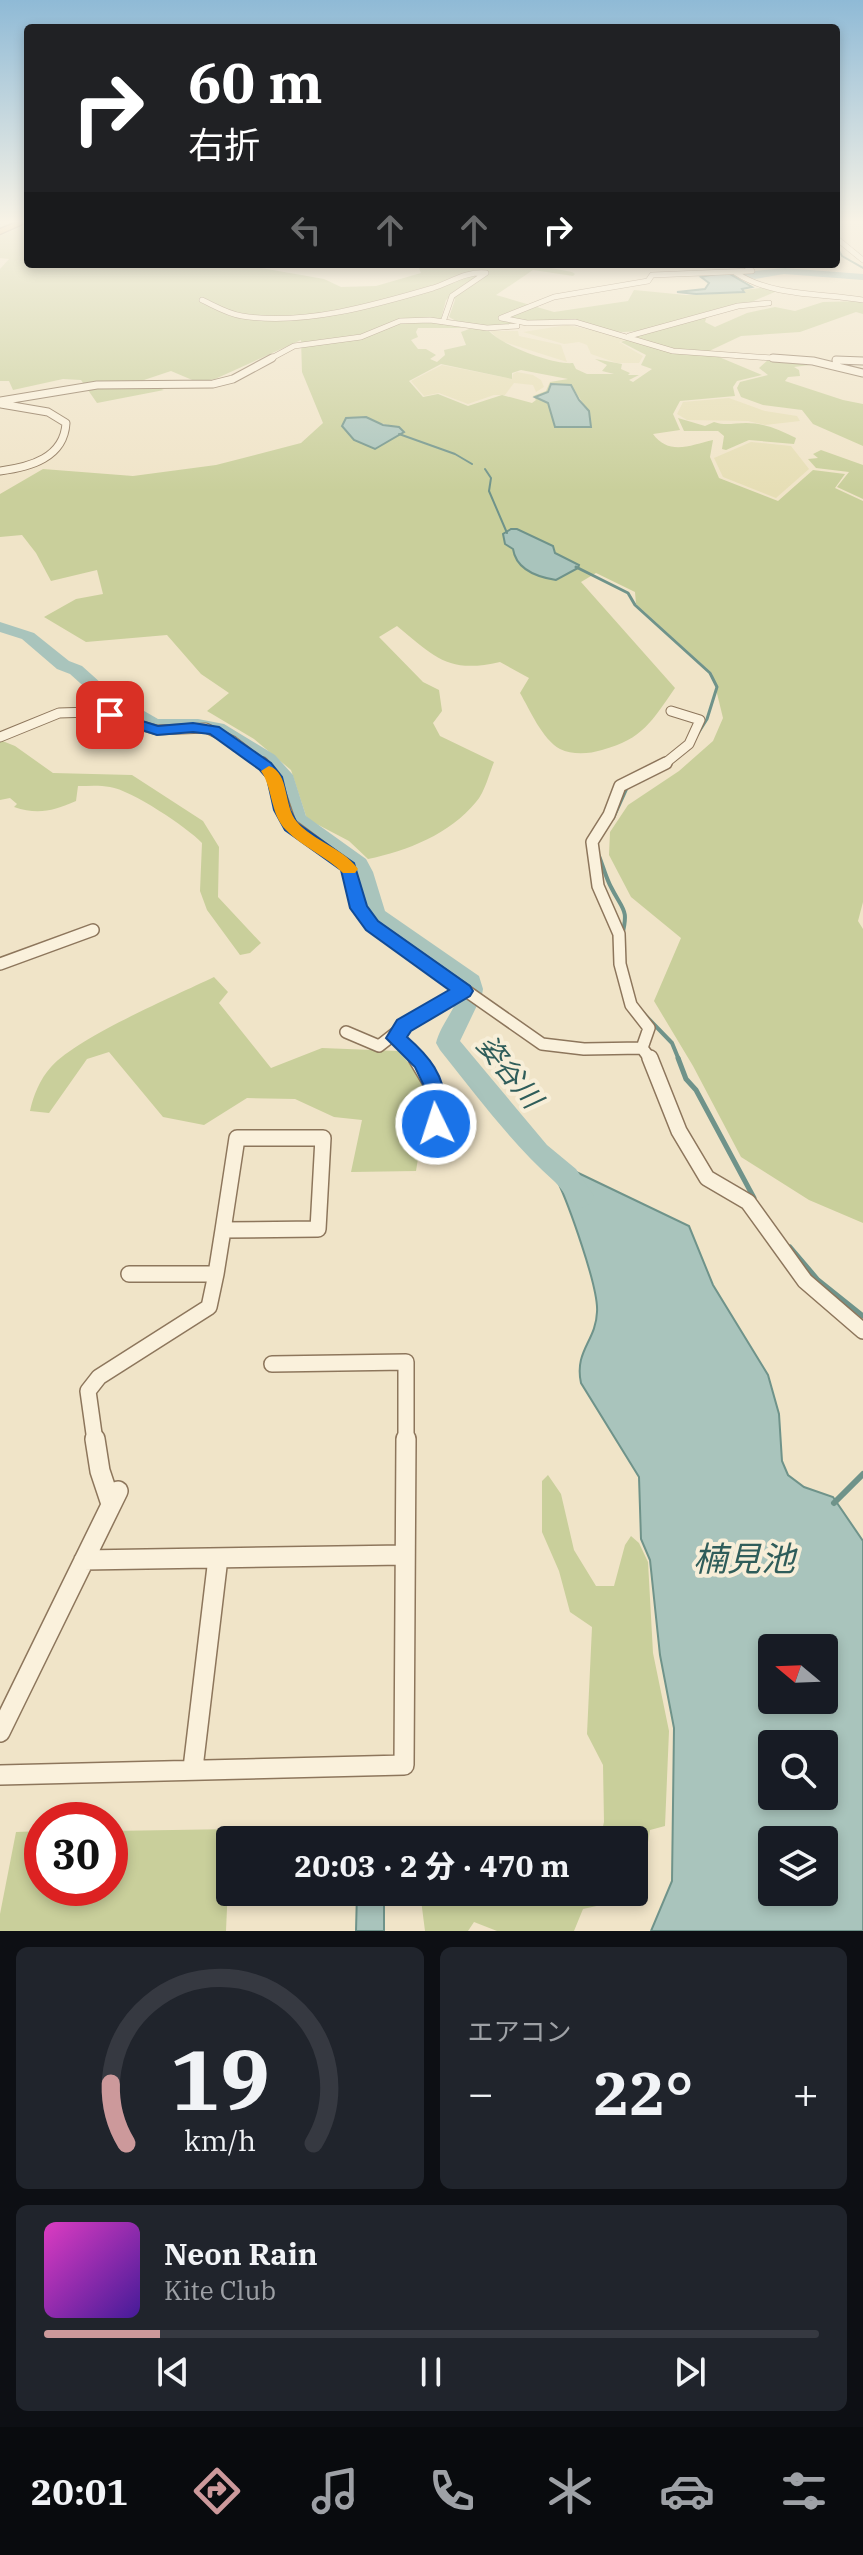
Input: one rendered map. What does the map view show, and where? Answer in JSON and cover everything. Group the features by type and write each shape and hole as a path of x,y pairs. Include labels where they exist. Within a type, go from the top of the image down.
{"street":[{"path":"230,312 239,316 284,316 314,312"},
{"path":"443,322 446,312"},
{"path":"514,312 501,318 520,323 578,324 673,351 813,361 863,361"},
{"path":"629,336 716,312"},
{"path":"0,402 97,385 213,384 233,379 294,346 361,337 400,321 443,322 487,328 578,324"},
{"path":"813,361 863,373"},
{"path":"0,402 54,414 66,423 67,429 57,448 42,460 22,469 0,471"},
{"path":"0,737 13,735 64,711 79,710 110,715 157,730 193,727 221,734 265,766 274,777 282,810 291,826 348,867 359,908 372,925 542,1044 584,1049 642,1048 649,1055 679,1131 707,1178 748,1202 805,1281 863,1331"},
{"path":"642,1048 649,1028 631,1005 620,964 619,934 594,873 592,842 609,815 620,786 661,768 688,746 700,720 671,711"},
{"path":"0,964 93,930"},
{"path":"346,1032 379,1046 396,1038 404,1026 414,1019 465,992"},
{"path":"396,1038 422,1062 434,1086 436,1124"},
{"path":"0,1732 115,1498 100,1471 88,1391 99,1377 209,1307 237,1138 323,1138 318,1229 222,1230"},
{"path":"129,1274 216,1274"},
{"path":"0,1775 404,1765 406,1362 272,1364"},
{"path":"84,1560 404,1555"},
{"path":"193,1768 218,1558"}],"shaded area":[{"path":"567,325 631,338 619,342 643,356 639,363 617,363 591,354 587,345 579,342 564,344 523,332"},
{"path":"490,331 518,331 519,336 561,345 567,362 501,341"},
{"path":"442,365 512,379 517,372 533,375 541,380 544,387 536,392 533,385 514,383 505,395 494,395 468,404 439,393 424,396 411,381"},
{"path":"729,398 765,411 797,416 800,421 765,425 748,421 687,420 677,414 683,402"},
{"path":"751,442 791,446 809,469 776,498 723,477 714,458"}],"green space":[{"path":"0,312 443,312 441,319 436,320 462,328 418,328 418,337 411,340 418,349 426,349 436,355 430,359 437,362 445,355 444,350 466,345 461,332 472,328 488,330 515,348 540,357 573,363 576,369 587,374 614,374 602,371 607,365 595,359 622,364 621,369 630,373 628,375 639,375 629,380 633,382 652,369 641,365 646,355 621,342 667,324 623,332 568,321 475,326 449,317 451,312 712,312 708,313 705,322 715,327 751,312 856,312 800,332 741,336 707,352 762,375 737,381 733,387 735,396 680,401 673,414 680,430 653,434 659,441 673,447 713,440 710,457 719,478 778,501 813,470 845,474 835,488 863,501 863,902 858,921 863,929 863,1223 809,1200 741,1157 693,1066 654,1001 681,938 631,897 609,855 610,832 628,805 679,771 713,741 723,718 712,673 636,604 635,592 596,573 581,582 675,688 653,719 637,734 616,746 597,751 570,752 554,744 532,716 520,693 529,678 500,662 467,666 443,660 397,626 379,637 423,682 439,690 442,711 433,723 440,736 494,762 479,798 454,823 427,840 368,859 349,841 307,819 291,770 254,739 207,711 229,693 201,674 167,635 86,642 44,617 76,599 103,594 97,570 51,581 22,535 0,537 0,494 43,469 133,476 216,465 301,443 323,423 302,372 301,340 215,379 197,382 171,371 141,381 164,390 97,403 81,380 63,379 13,390 9,381 0,381","holes":["441,364 512,379 512,373 521,370 568,379 550,382 546,391 533,396 536,400 532,403 502,395 468,406 438,394 423,397 409,381","551,384 571,385 588,411 590,427 555,427 548,403 536,396 548,392","350,417 363,418 399,427 367,444 362,443"]},
{"path":"768,360 809,362 810,365 794,367 799,370 800,376 788,377 785,381 863,404 863,446 813,424 802,410 763,405 741,397 737,388 740,382 768,375 759,368"},
{"path":"678,418 705,426 714,422 759,424 796,438 794,444 749,440 726,450 722,449 724,436 718,431 684,431"},
{"path":"821,450 863,465 863,499 837,487 849,472 816,468 808,459 818,458 813,454"},
{"path":"0,740 15,746 53,773 132,775 203,821 219,847 218,897 261,943 250,953 240,955 207,910 200,891 202,843 144,802 106,786 78,786 76,801 45,811 14,807 17,804 10,798 0,800"},
{"path":"214,977 228,992 219,1003 271,1068 322,1048 398,1051 423,1079 427,1103 416,1171 351,1172 362,1120 334,1117 295,1099 247,1098 204,1125 163,1117 109,1052 87,1059 49,1113 30,1111 44,1077 64,1055 128,1018"},
{"path":"548,1475 561,1494 574,1550 596,1586 614,1586 625,1545 631,1536 639,1543 648,1562 653,1653 669,1731 665,1826 650,1830 648,1842 648,1826 603,1826 603,1765 587,1734 592,1627 570,1612 559,1571 542,1532 542,1481"},
{"path":"216,1829 216,1906 227,1906 226,1931 0,1931 0,1914 16,1832 24,1832 24,1906 128,1906 128,1831"},
{"path":"422,1906 596,1906 583,1909 574,1931 497,1931 474,1922 468,1931 425,1931"}],"water":[{"path":"551,384 571,385 589,411 591,427 555,427 548,403 535,397 548,392"},
{"path":"366,417 383,425 399,427 404,432 375,449 354,440 342,426 346,418"},
{"path":"511,529 553,546 555,553 579,565 578,568 556,580 528,571 518,562 513,549 505,544 503,534"},
{"name":"楠見池","path":"570,1169 689,1226 713,1285 768,1375 779,1414 782,1461 788,1475 804,1487 833,1497 863,1541 863,1931 651,1931 672,1881 674,1728 660,1655 650,1560 641,1539 639,1477 581,1383 580,1362 597,1312 593,1284 557,1180"},
{"path":"357,1906 384,1906 384,1931 356,1931"}],"waterway":[{"path":"399,434 455,454 472,464"},
{"path":"485,469 491,478 489,491 507,533"},
{"path":"576,567 628,593 635,605 710,673 717,687 707,719 697,735"},
{"name":"姿谷川","path":"0,627 28,636 63,665 76,670 105,696 154,724 198,724 218,728 276,765 286,780 299,821 359,864 366,879 370,902 378,917 471,982 471,995 453,1026 448,1043 538,1153 567,1177 581,1196"},
{"path":"613,818 627,787"},
{"path":"599,856 624,910 622,936"},
{"path":"642,1012 672,1043 679,1060"},
{"path":"678,1058 686,1079 696,1090 754,1198"},
{"path":"790,1247 818,1280 863,1316"},
{"path":"834,1503 863,1474"}],"slow traffic":[{"path":"269,771 274,777 282,810 291,826 337,857 349,869"}],"route":[{"path":"110,715 157,730 193,727 214,730 265,766 274,777 282,810 291,826 348,867 359,908 372,925 463,991 423,1012 404,1026 396,1038 422,1062 434,1086 436,1124"}]}
